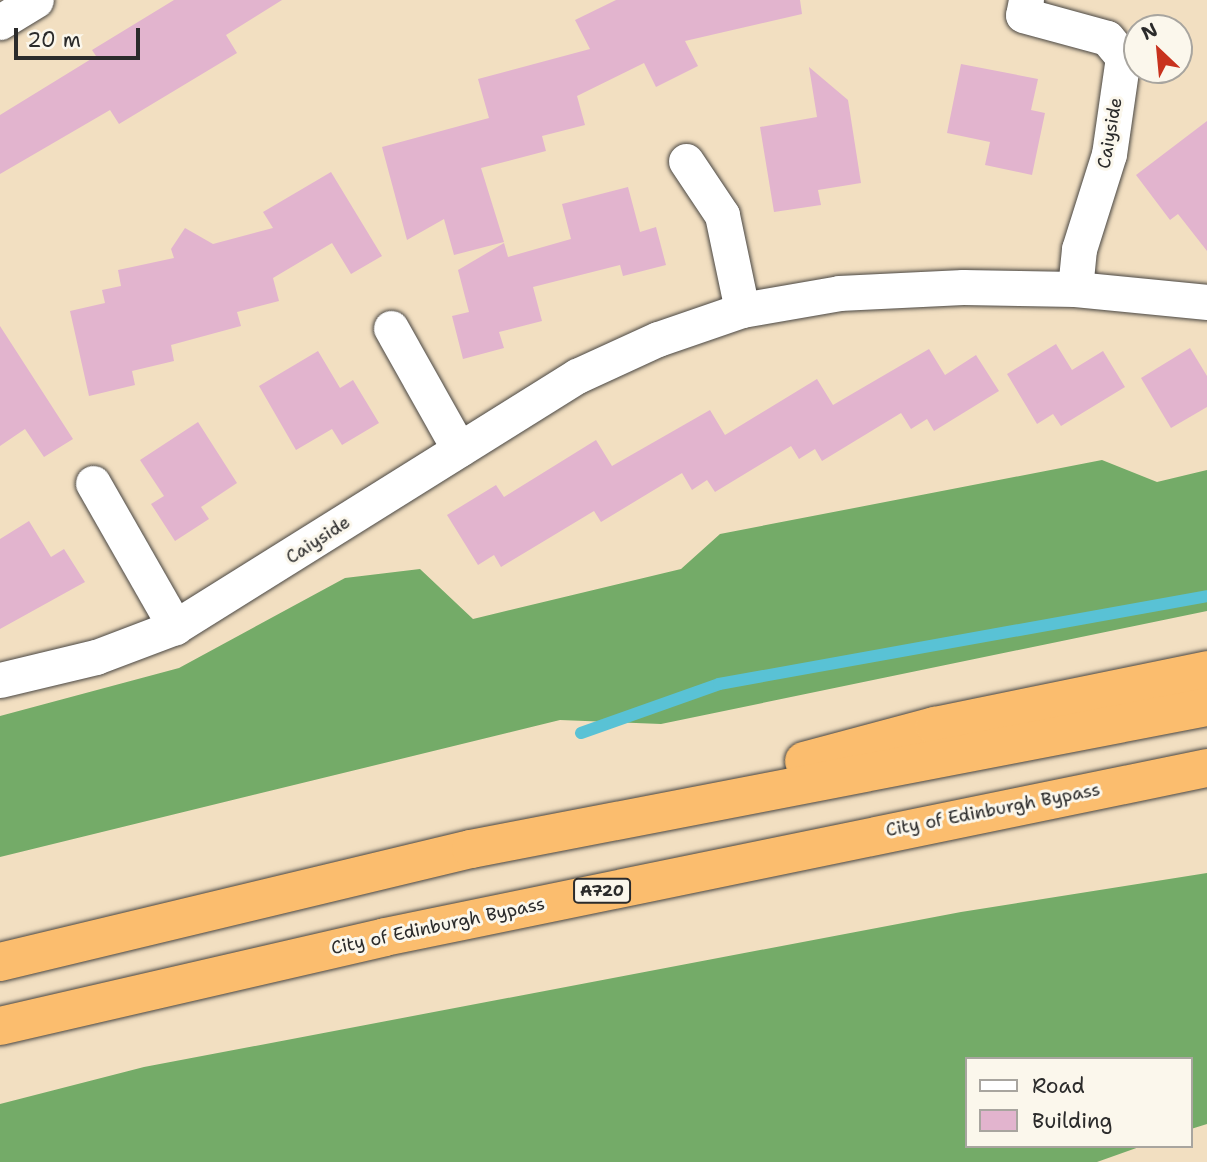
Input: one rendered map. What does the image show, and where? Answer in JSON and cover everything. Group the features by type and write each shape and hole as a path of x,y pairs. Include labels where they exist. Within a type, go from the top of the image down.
{"highway":[{"path":"0,962 471,849 934,726 1207,670"},
{"path":"471,849 1207,707"},
{"name":"City of Edinburgh Bypass","path":"0,1026 385,937 996,809 1207,768"},
{"path":"996,809 1207,783"}],"street":[{"path":"0,22 36,0"},
{"name":"Caiyside","path":"1026,0 1023,15 1107,38 1123,57 1109,154 1079,249 1075,289"},
{"path":"686,161 722,215 742,310"},
{"name":"Caiyside","path":"0,680 96,657 175,627 577,376 658,339 742,310 839,293 963,287 1075,289 1207,302"},
{"path":"391,328 459,449"},
{"path":"93,483 175,627"}],"green space":[{"path":"1102,460 1157,482 1207,470 1207,611 661,724 560,720 0,857 0,716 179,668 345,578 420,569 473,619 681,569 720,534"},
{"path":"1207,873 1207,1124 1193,1128 1193,1057 965,1057 965,1148 1136,1148 1097,1162 0,1162 0,1104 144,1067 961,912"}],"building":[{"path":"174,0 282,0 226,35 237,53 119,124 110,110 0,174 0,115 96,56 92,50"},
{"path":"616,0 800,0 802,14 685,41 698,66 656,87 644,63 577,96 585,125 542,136 546,151 481,168 504,242 454,255 444,219 407,240 382,147 489,118 478,79 590,49 575,20"},
{"path":"961,64 1038,79 1031,110 1045,113 1032,175 985,165 990,142 947,133"},
{"path":"809,67 848,100 861,183 818,190 821,205 774,212 760,127 817,117"},
{"path":"1207,121 1207,251 1178,214 1170,220 1136,175"},
{"path":"331,172 382,256 351,274 332,243 273,278 279,301 237,312 241,326 171,345 174,361 132,371 135,385 89,396 70,311 105,303 102,290 121,286 118,270 174,258 171,249 185,228 213,244 273,228 263,212"},
{"path":"628,187 640,232 656,227 666,265 623,276 620,265 533,287 542,321 499,332 504,348 463,359 452,316 469,312 458,270 504,243 508,257 571,239 562,204"},
{"path":"0,326 73,439 44,457 25,429 0,446"},
{"path":"1056,344 1072,370 1103,351 1125,387 1061,426 1053,414 1037,424 1007,374"},
{"path":"1190,348 1207,376 1207,407 1171,428 1141,378"},
{"path":"929,349 945,375 976,355 999,391 934,431 927,419 911,429 901,413 822,461 815,449 799,459 791,446 715,492 707,480 692,490 682,473 601,522 594,511 501,567 494,555 478,565 447,515 496,485 504,497 596,440 612,466 710,410 725,435 817,379 833,405"},
{"path":"318,351 340,388 353,380 379,423 342,445 332,429 296,450 259,386"},
{"path":"198,422 237,483 201,507 209,519 175,541 151,504 164,496 140,460"},
{"path":"29,521 51,557 64,549 85,582 0,629 0,539"}],"waterway":[{"path":"581,733 719,684 1207,596"}]}
